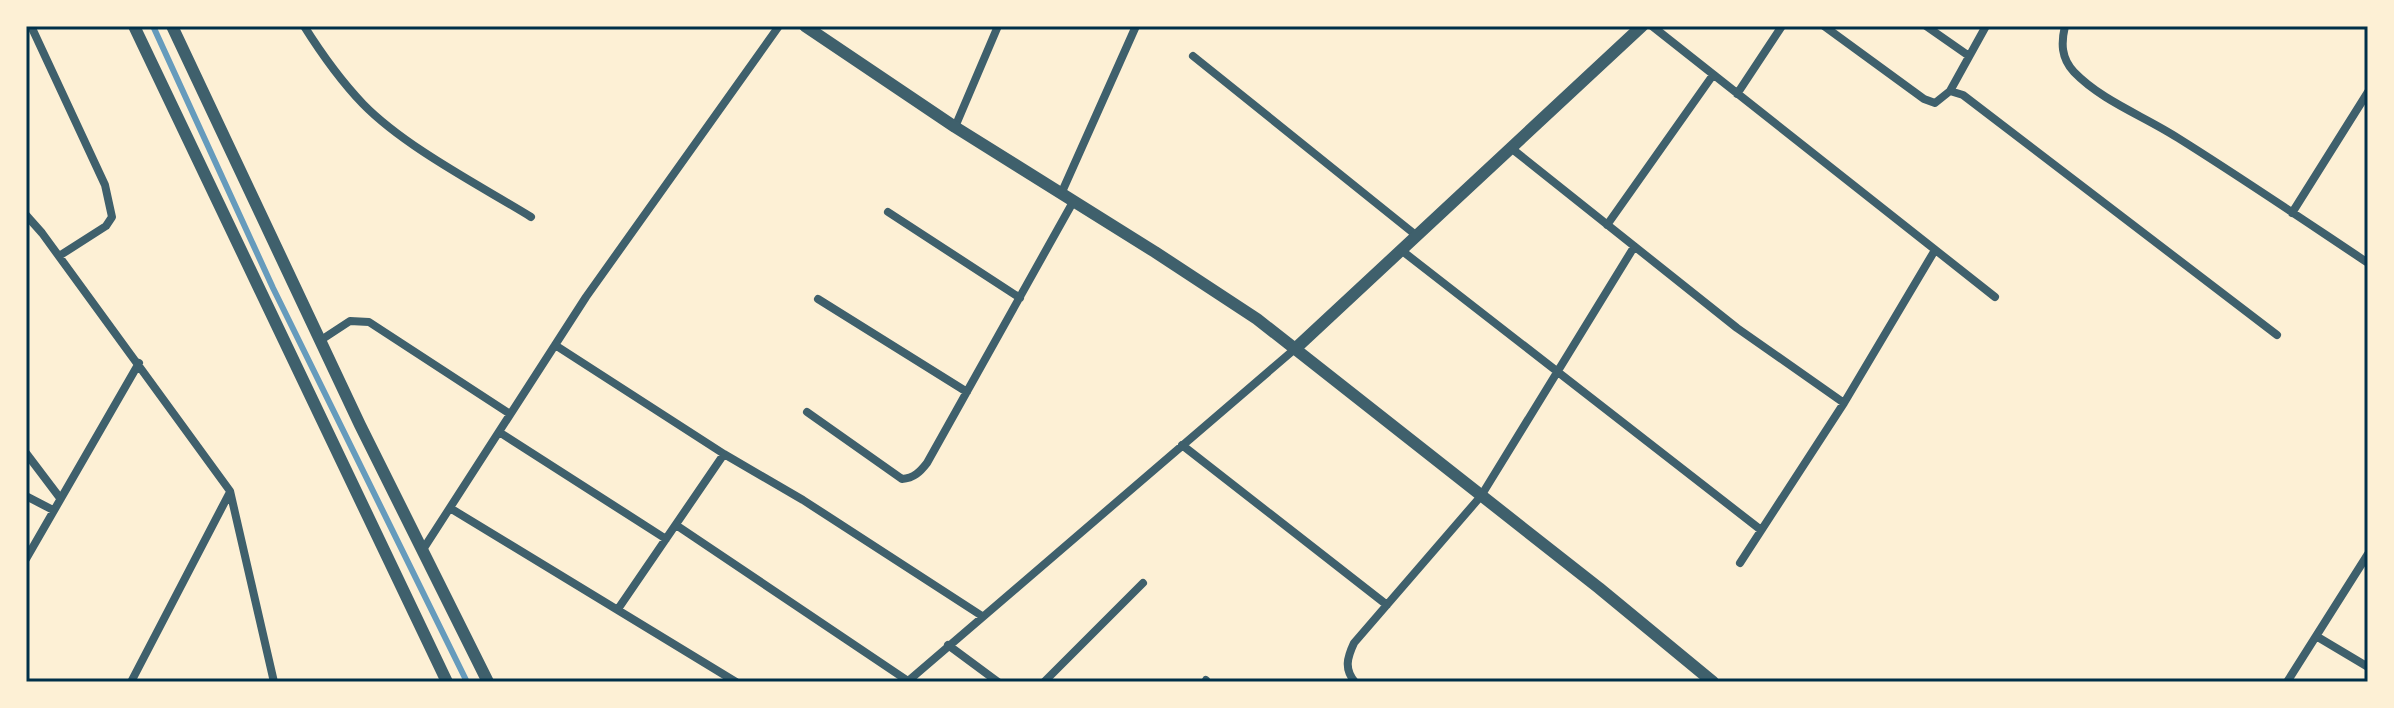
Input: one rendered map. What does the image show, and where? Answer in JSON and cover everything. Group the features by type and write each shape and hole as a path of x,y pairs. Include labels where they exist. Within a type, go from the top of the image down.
{"street":[{"path":"31,26 105,185 112,217 106,226 59,256"},
{"path":"134,26 447,682"},
{"path":"172,26 422,551 488,682"},
{"path":"304,26 363,104 387,125 531,217"},
{"path":"422,551 586,297 779,26"},
{"path":"805,26 955,127 1223,295 1296,348 1713,682"},
{"path":"955,127 998,26"},
{"path":"1061,194 1136,26"},
{"path":"676,525 908,681 1296,348 1642,26"},
{"path":"1652,26 1995,297"},
{"path":"1737,94 1782,26"},
{"path":"1824,26 1924,99 1935,103 1950,91 1986,26"},
{"path":"1926,26 1969,56"},
{"path":"2065,26 2061,46 2063,52 2072,70 2088,84 2178,138 2368,263"},
{"path":"1193,56 1417,236"},
{"path":"1607,225 1713,75"},
{"path":"1950,91 1963,95 2277,335"},
{"path":"2292,213 2368,92"},
{"path":"1511,148 1737,328 1844,403"},
{"path":"807,412 895,475 910,479 927,463 1073,202"},
{"path":"888,212 1020,298"},
{"path":"26,215 139,363 230,491 274,682"},
{"path":"1355,682 1348,674 1349,655 1362,633 1481,496 1634,247"},
{"path":"1401,250 1761,530"},
{"path":"1740,563 1844,403 1935,250"},
{"path":"818,299 967,392"},
{"path":"321,340 350,321 369,322 510,414"},
{"path":"555,345 982,616"},
{"path":"26,559 139,363"},
{"path":"499,432 666,539"},
{"path":"1182,445 1387,605"},
{"path":"26,453 60,498"},
{"path":"618,609 724,454"},
{"path":"131,682 230,491"},
{"path":"26,496 53,510"},
{"path":"450,508 736,682"},
{"path":"2287,682 2368,554"},
{"path":"1044,682 1143,583"},
{"path":"2316,636 2368,667"},
{"path":"948,645 998,682"}],"waterway":[{"path":"153,26 273,288 467,682"}]}
